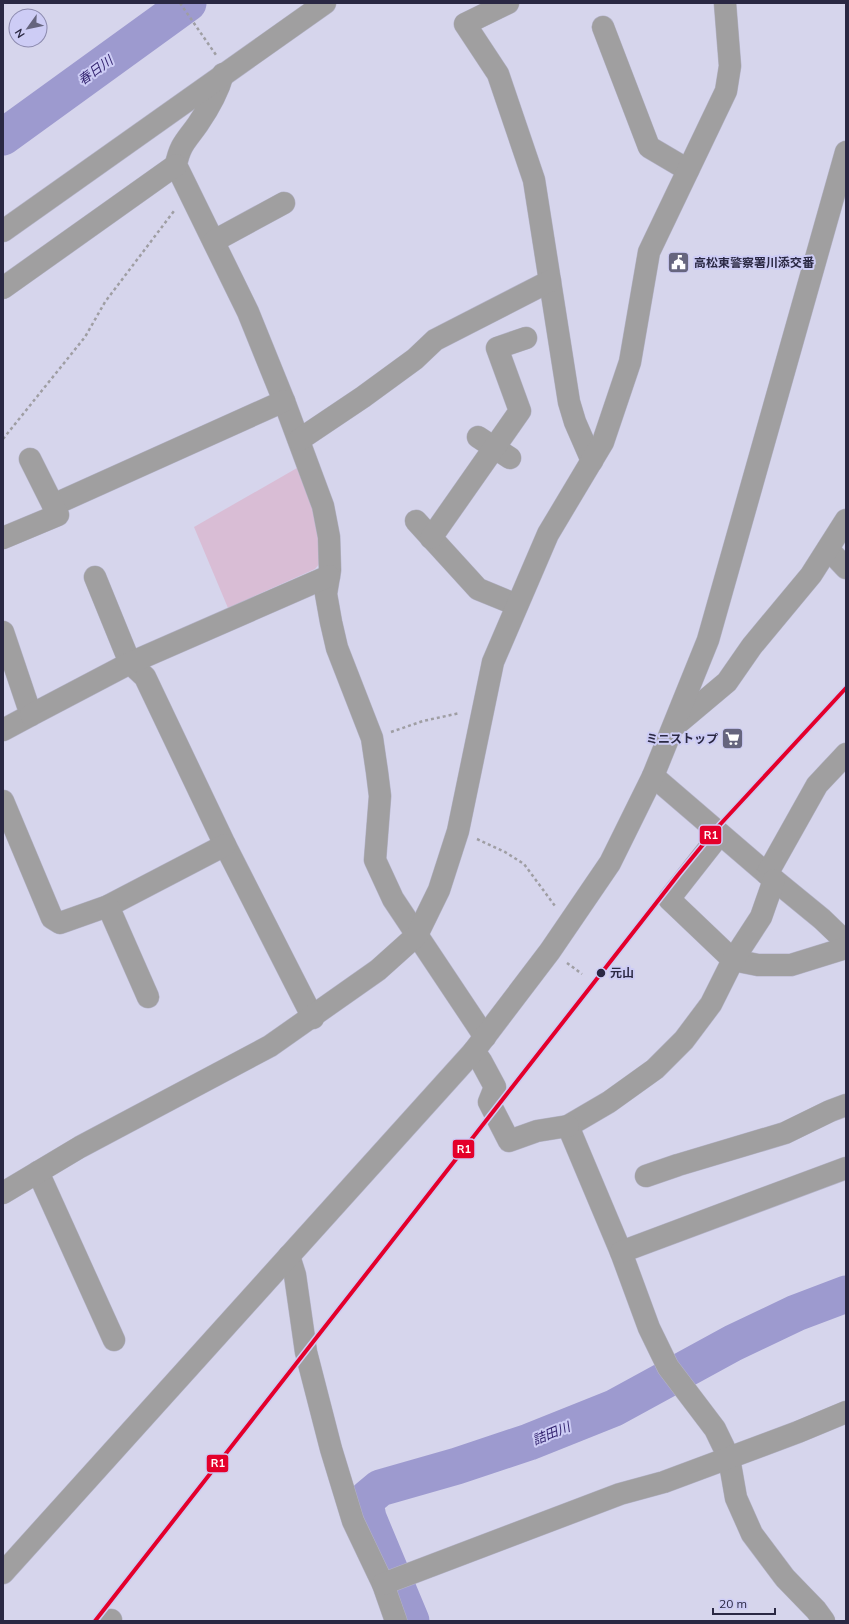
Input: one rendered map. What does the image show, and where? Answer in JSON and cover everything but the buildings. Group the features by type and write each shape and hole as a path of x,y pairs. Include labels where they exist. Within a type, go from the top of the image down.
{"street":[{"path":"3,231 221,66 325,3"},
{"path":"508,3 465,24 498,74 534,180 569,402 575,422 592,461"},
{"path":"3,1193 80,1147 270,1046 313,1018 378,970 417,935 439,890 458,831 471,773 481,713 493,662 548,534 603,442 630,362 649,252 726,91 730,66 725,3"},
{"path":"603,27 649,148 688,170"},
{"path":"221,66 219,89 199,123 179,150 176,164 190,189 248,312 284,401 323,506 329,537 329,576 326,594 337,648 372,738 380,796 374,860 393,899 417,935 480,1044 481,1061 495,1087 489,1102 509,1141 537,1131 568,1126 609,1102 655,1070 684,1040 711,1004 732,960 761,917 771,877 818,785 846,754"},
{"path":"3,1573 480,1044 569,924 610,863 653,776 708,640 846,152"},
{"path":"3,288 176,164"},
{"path":"214,241 284,203"},
{"path":"299,440 363,397 415,359 435,340 550,282"},
{"path":"431,538 520,411 497,348 526,338"},
{"path":"53,505 284,401"},
{"path":"3,538 58,514 30,460"},
{"path":"674,727 727,682 752,646 810,575 846,520"},
{"path":"416,521 478,589 517,605"},
{"path":"828,548 846,568"},
{"path":"3,730 130,664 329,576"},
{"path":"95,577 130,664 145,676 224,845 313,1018"},
{"path":"3,632 31,715"},
{"path":"653,776 822,919 846,942"},
{"path":"3,801 52,918 60,924 108,906 224,845"},
{"path":"720,834 668,899 732,960 758,965 791,965 846,948"},
{"path":"108,906 148,998"},
{"path":"646,1176 685,1162 785,1133 830,1111 846,1105"},
{"path":"568,1126 621,1252 649,1328 674,1375 715,1429 729,1458 736,1498 752,1534 785,1578 816,1610 824,1621"},
{"path":"621,1252 846,1168"},
{"path":"38,1172 114,1340"},
{"path":"289,1256 295,1275 306,1352 331,1448 353,1521 383,1584 396,1621"},
{"path":"383,1584 620,1494 664,1482 729,1458 846,1412"}],"path":[{"path":"180,3 221,66"},
{"path":"3,439 85,337 106,302 190,189"},
{"path":"372,738 423,721 461,713 481,713"},
{"path":"458,831 505,852 524,864 569,924"},
{"path":"573,968 582,974"}],"shaded area":[{"path":"297,468 315,502 321,562 315,569 228,608 194,527"}],"waterway":[{"name":"春日川","path":"3,137 188,3"},
{"name":"詰田川","path":"411,1621 368,1518 366,1508 368,1498 380,1488 457,1466 529,1442 614,1408 733,1343 796,1313 846,1294"}],"transit line":[{"name":"R1","path":"95,1621 678,875 715,830 846,688"}],"place":[{"name":"高松東警察署川添交番","path":"679,263"},
{"name":"ミニストップ","path":"733,739"},
{"name":"元山","path":"601,973"}]}
